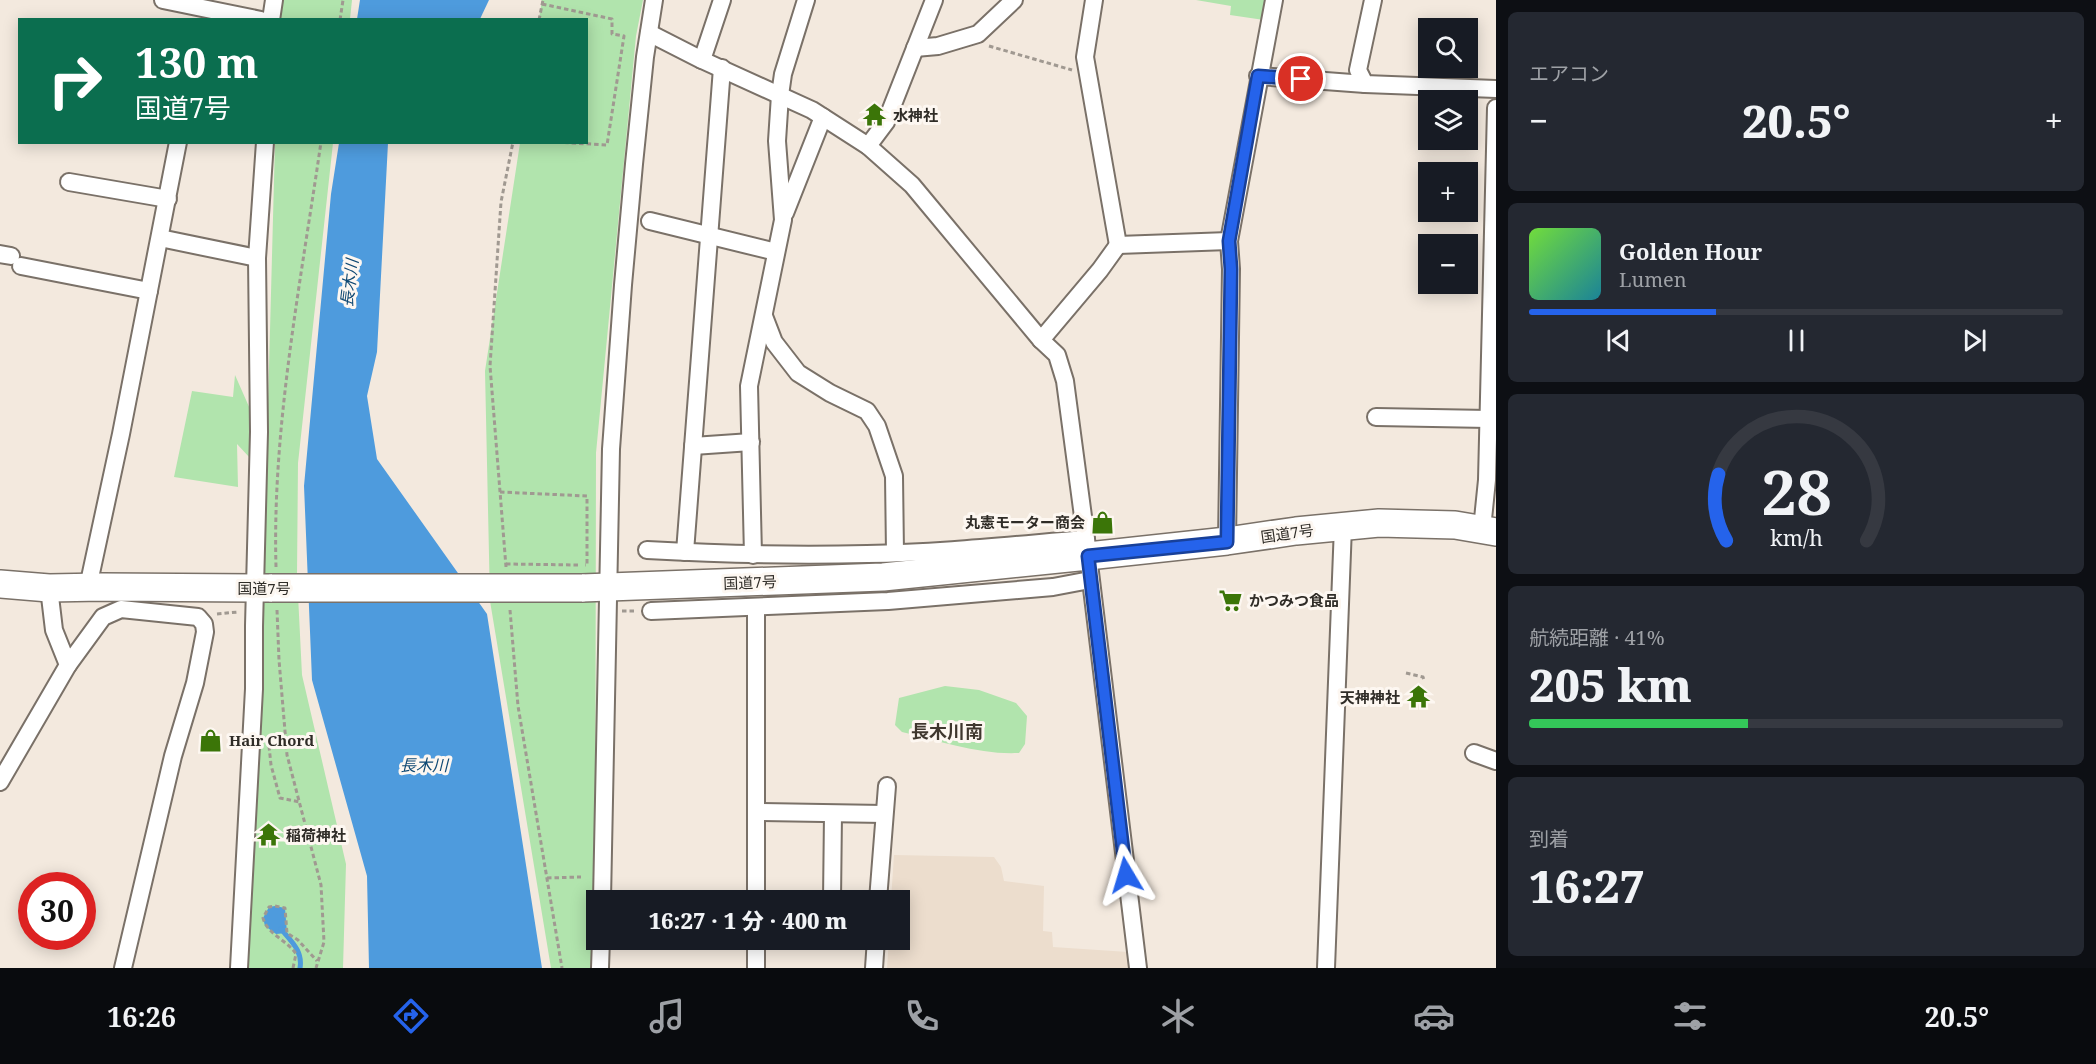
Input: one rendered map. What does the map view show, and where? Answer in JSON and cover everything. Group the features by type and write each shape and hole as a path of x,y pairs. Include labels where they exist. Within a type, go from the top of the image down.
{"highway":[{"name":"国道7号","path":"0,584 49,588 609,588 883,577 1088,559 1343,526 1422,523 1489,531"}],"street":[{"path":"163,0 251,18"},
{"path":"271,18 274,0"},
{"path":"602,890 611,437 623,285 654,0"},
{"path":"702,60 722,0"},
{"path":"783,219 777,141 780,95 783,74 806,0"},
{"path":"868,146 886,122 934,0"},
{"path":"915,48 938,46 978,34 1014,0"},
{"path":"1041,340 1118,245 1086,57 1094,0"},
{"path":"1227,542 1231,269 1229,241 1274,0"},
{"path":"1365,84 1358,70 1373,0"},
{"path":"649,33 812,110 868,146 912,185 1041,340 1057,355 1065,381 1138,968"},
{"path":"685,552 722,68"},
{"path":"1258,76 1365,84 1496,89"},
{"path":"1489,531 1488,419 1494,314 1491,268 1496,108"},
{"path":"753,555 749,386 783,219 823,117"},
{"path":"88,587 178,144"},
{"path":"239,968 254,689 270,588 259,432 257,258 265,144"},
{"path":"69,182 168,199"},
{"path":"650,221 776,252"},
{"path":"160,238 257,258"},
{"path":"1118,245 1229,241"},
{"path":"11,259 149,291"},
{"path":"764,316 774,342 798,373 830,393 867,411 877,426 894,476 895,553"},
{"path":"1376,417 1488,419"},
{"path":"693,446 751,442"},
{"path":"1326,968 1343,526"},
{"path":"647,550 753,555 954,550 1088,559"},
{"path":"651,611 888,601 1053,586 1088,559"},
{"path":"49,588 54,630 68,665"},
{"path":"756,607 756,890"},
{"path":"0,782 68,665 103,617 121,609 198,617 204,624 205,632 195,682 173,756 123,968"},
{"path":"1474,753 1496,761"},
{"path":"879,890 887,786"},
{"path":"756,812 884,814"},
{"path":"832,890 833,814"},
{"path":"600,968 601,950"},
{"path":"756,950 756,968"},
{"path":"874,968 875,950"}],"path":[{"path":"340,18 343,0"},
{"path":"539,18 542,2 612,19 612,34 624,36 607,145 588,144"},
{"path":"964,38 1089,75"},
{"path":"316,968 324,942 321,885 287,755 270,588 282,416 321,144"},
{"path":"507,575 490,366 501,202 513,144"},
{"path":"500,492 587,496 587,565 506,564"},
{"path":"509,599 518,706 562,968"},
{"path":"1406,673 1423,677 1424,680"},
{"path":"267,737 271,765 280,798 300,802"},
{"path":"547,878 581,877"},
{"path":"293,968 296,954 291,945 265,926 263,918 269,908 275,906 285,908 287,933 298,940 317,961"}],"shaded area":[{"path":"894,855 994,857 1001,867 1004,881 1044,886 1043,931 1052,932 1053,947 1128,952 1130,968 887,968 888,950 910,950 910,890 892,890"}],"green space":[{"path":"281,0 352,0 350,18 279,18"},
{"path":"542,0 643,0 636,36 596,453 595,890 586,890 586,950 595,950 595,968 551,968 490,601 485,371 520,144 588,144 588,18 539,18"},
{"path":"1196,0 1267,0 1264,20 1230,15 1231,6"},
{"path":"275,144 333,144 298,463 297,575 302,675 346,864 343,968 243,968 264,556"},
{"path":"235,375 250,409 250,458 237,444 238,487 174,477 192,391 233,397"},
{"path":"945,686 979,690 1016,703 1027,716 1025,744 1019,753 990,752 960,747 902,732 895,725 899,698"}],"water":[{"path":"360,0 489,0 480,18 357,18"},
{"name":"長木川","path":"339,144 388,144 377,352 367,396 377,459 487,614 542,968 369,968 367,876 312,680 304,486 331,194"},
{"path":"269,907 285,908 287,933 276,934 265,926 263,918"}],"waterway":[{"path":"281,929 298,951 300,968"}],"place":[{"name":"水神社","path":"875,115"},
{"name":"丸憲モーター商会","path":"1103,522"},
{"name":"かつみつ食品","path":"1231,600"},
{"name":"天神神社","path":"1418,697"},
{"name":"Hair Chord","path":"211,740"},
{"name":"稲荷神社","path":"268,835"}],"district":[{"name":"長木川南","path":"947,731"}],"route":[{"path":"1126,875 1088,556 1227,542 1231,269 1229,241 1258,76 1301,79"}]}
